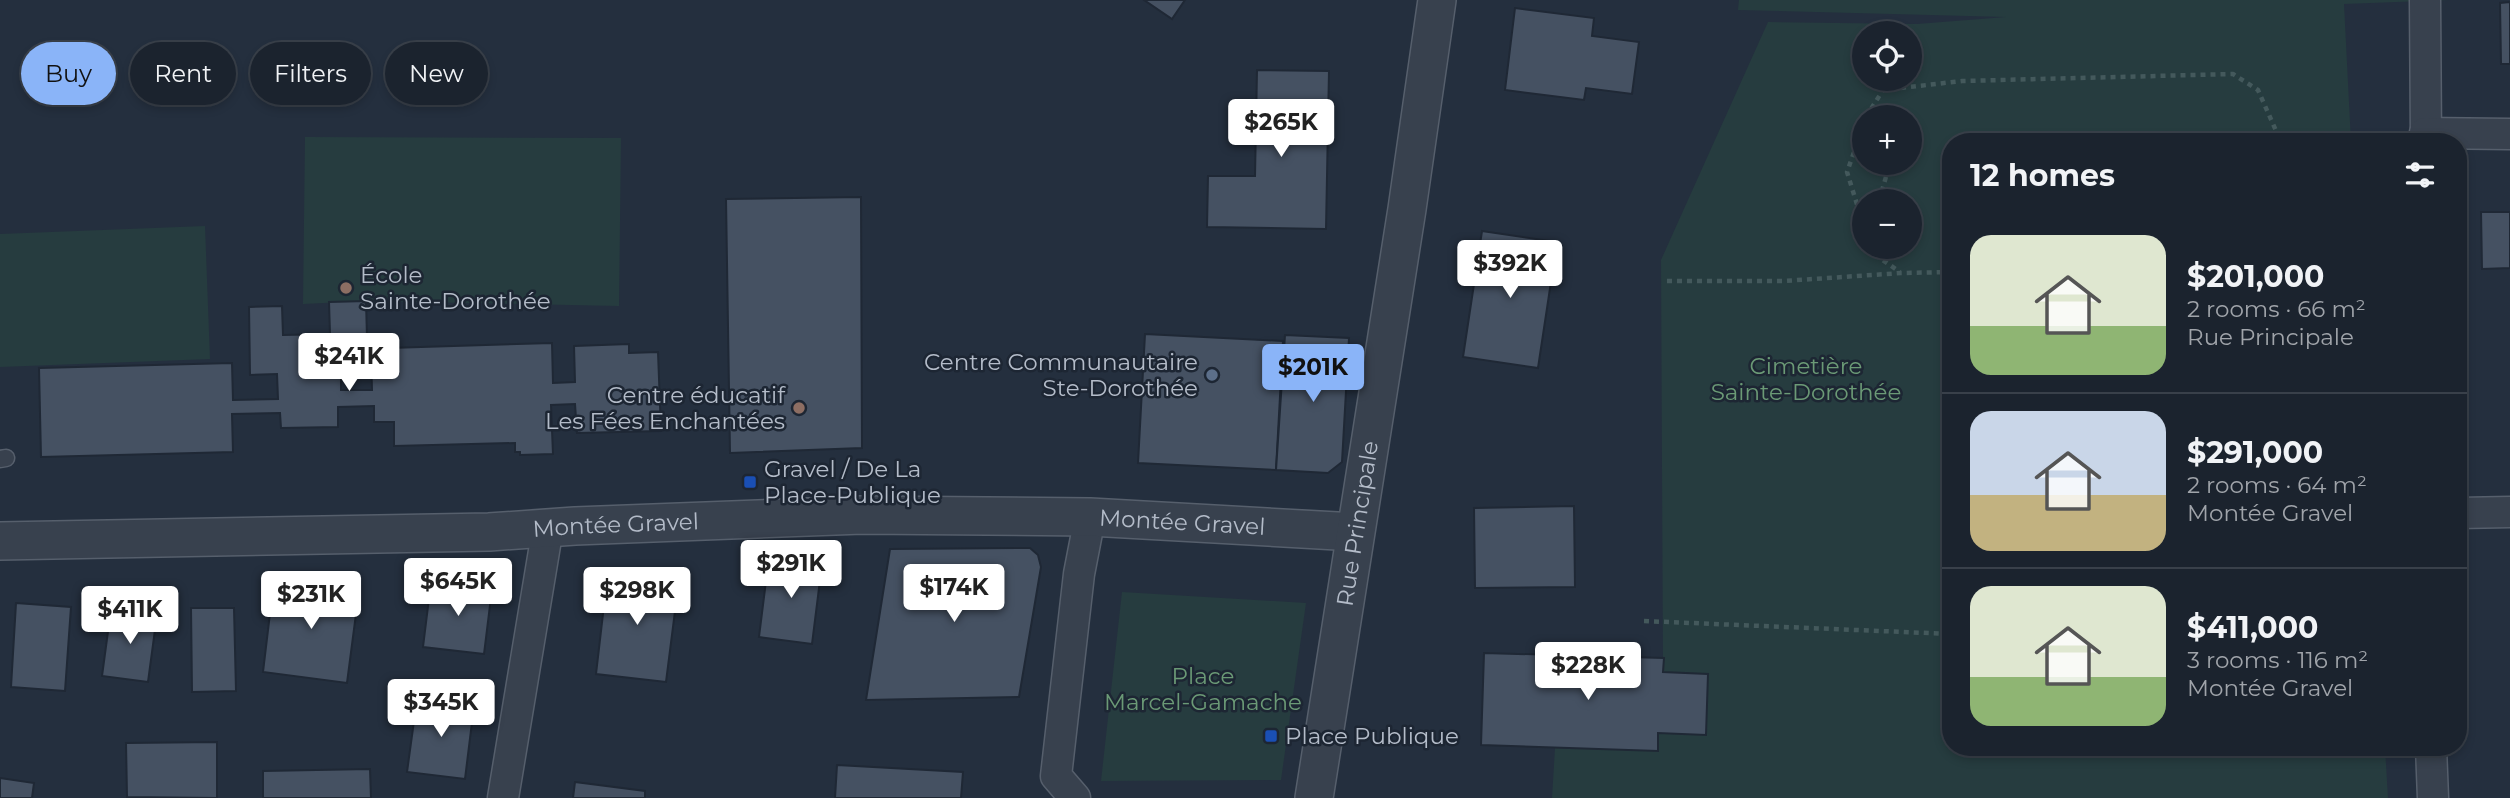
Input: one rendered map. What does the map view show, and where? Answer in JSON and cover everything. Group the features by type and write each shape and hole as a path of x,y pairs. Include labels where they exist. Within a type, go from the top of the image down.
{"street":[{"name":"Rue Principale","path":"1314,798 1407,209 1437,0"},
{"path":"2425,0 2426,133"},
{"path":"2467,136 2510,134"},
{"path":"2467,513 2510,512"},
{"name":"Montée Gravel","path":"0,541 489,532 548,527 862,515 1090,517 1355,532"},
{"path":"1075,798 1056,776 1079,574 1090,517"},
{"path":"503,798 548,527"},
{"path":"2431,756 2433,798"}],"path":[{"path":"1874,105 1883,90 1962,81 2233,74 2258,90 2277,133"},
{"path":"1852,158 1847,172 1852,189"},
{"path":"1880,259 1901,272"},
{"path":"1667,281 1784,281 1901,272 1942,272"},
{"path":"1644,621 1942,634"}],"green space":[{"name":"Cimetière Sainte-Dorothée","path":"1739,0 2450,0 2344,4 2351,133 1942,133 1942,756 2386,756 2388,798 1552,798 1555,748 1657,751 1658,733 1705,735 1663,672 1661,260 1768,22 1852,23 1852,91 1922,91 1922,24 2006,17 1738,10"},
{"path":"305,137 621,138 619,306 366,301 303,304"},
{"path":"205,226 210,359 0,367 0,234"},
{"name":"Place Marcel-Gamache","path":"1122,592 1306,603 1281,780 1101,781"}],"building":[{"path":"1144,0 1185,0 1172,19"},
{"path":"2510,2 2510,64 2501,64 2500,3"},
{"path":"1515,8 1594,18 1592,36 1639,42 1632,94 1586,88 1584,100 1505,90"},
{"path":"1257,70 1329,71 1326,229 1207,227 1208,176 1255,176"},
{"path":"861,197 862,448 730,453 726,199"},
{"path":"2481,212 2510,212 2510,268 2482,269"},
{"path":"1482,231 1557,242 1538,368 1463,357"},
{"name":"École Sainte-Dorothée","path":"366,301 368,374 341,375 341,390 372,390 371,357 389,356 389,348 552,343 553,383 575,382 574,346 629,344 629,353 658,352 661,431 577,433 575,404 551,405 553,454 520,455 520,452 515,452 515,443 394,446 394,422 374,422 374,406 338,407 338,427 281,428 280,413 232,414 233,452 41,457 39,368 232,363 233,400 278,399 277,374 250,375 249,307 282,306 283,335 330,334 329,302"},
{"name":"Centre Communautaire Ste-Dorothée","path":"1145,334 1283,341 1276,470 1138,463"},
{"path":"1285,335 1349,338 1342,462 1328,473 1276,470"},
{"path":"1574,506 1575,587 1475,588 1474,508"},
{"path":"1030,548 1038,555 1041,567 1019,697 866,700 890,549"},
{"path":"769,557 822,564 812,644 759,637"},
{"path":"608,571 679,580 666,682 596,674"},
{"path":"274,580 359,591 347,683 263,672"},
{"path":"431,582 492,589 484,654 423,647"},
{"path":"16,603 71,607 65,691 11,687"},
{"path":"191,608 234,608 236,691 192,692"},
{"path":"111,609 157,615 148,682 102,676"},
{"path":"1484,653 1664,658 1663,672 1708,674 1706,735 1658,733 1658,751 1481,745"},
{"path":"417,699 474,706 465,779 407,772"},
{"path":"217,742 217,798 127,797 126,743"},
{"path":"837,765 963,772 961,798 835,798"},
{"path":"370,769 371,798 263,798 263,771"},
{"path":"0,778 34,783 32,798 0,798"},
{"path":"575,782 645,791 645,798 573,798"}],"place":[{"name":"École Sainte-Dorothée","path":"346,288"},
{"name":"Centre Communautaire Ste-Dorothée","path":"1212,375"},
{"name":"Centre éducatif Les Fées Enchantées","path":"799,408"},
{"name":"Gravel / De La Place-Publique","path":"750,482"},
{"name":"Place Publique","path":"1271,736"}]}
